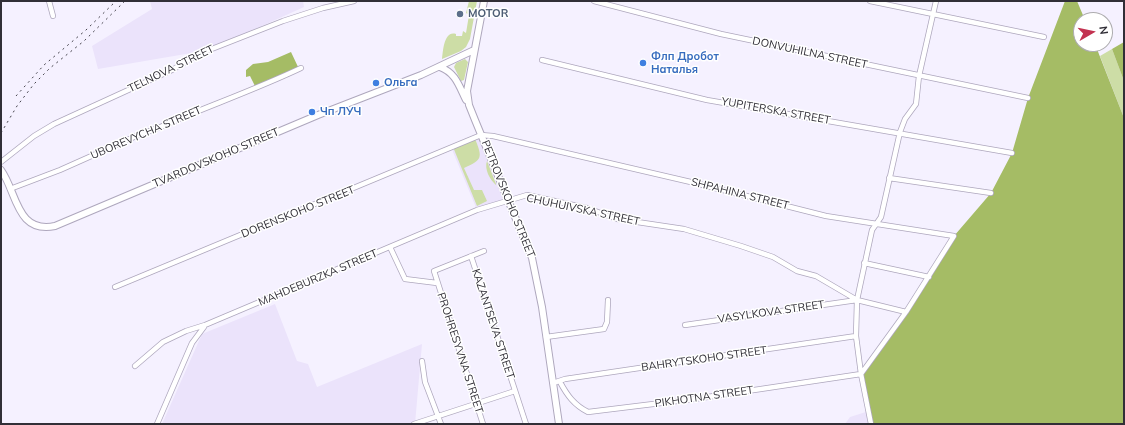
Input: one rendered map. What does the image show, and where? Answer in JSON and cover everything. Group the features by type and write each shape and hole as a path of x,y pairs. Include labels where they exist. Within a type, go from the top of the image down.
{"main road":[{"name":"PETROVSKOHO STREET","path":"484,1 468,83 468,98 475,120 532,258 546,336 559,424"},
{"name":"TVARDOVSKOHO STREET","path":"10,189 12,198 29,222 37,227 45,229 303,121 440,67 474,50"},
{"path":"440,67 449,70 457,81 475,120"},
{"path":"457,81 462,84 468,83"},
{"path":"1,170 10,189"}],"street":[{"path":"49,1 54,16"},
{"name":"TELNOVA STREET","path":"1,162 34,136 54,124 172,70 199,54 283,21 323,8 354,1"},
{"name":"DONVUHILNA STREET","path":"594,1 721,34 1028,98"},
{"path":"870,1 1044,37"},
{"path":"871,424 861,374 856,336 857,300 872,230 875,223 881,217 900,132 905,119 916,104 919,76 936,1"},
{"name":"YUPITERSKA STREET","path":"542,60 707,100 900,132 1012,153"},
{"name":"UBOREVYCHA STREET","path":"10,189 60,170 143,133 157,130 184,117 243,94 301,68"},
{"name":"SHPAHINA STREET","path":"481,135 493,136 695,182 826,216 954,236 906,312 861,374"},
{"name":"DORENSKOHO STREET","path":"115,287 481,135"},
{"path":"889,178 991,193"},
{"name":"CHUHUIVSKA STREET","path":"509,200 527,195 587,208 617,218 684,229 773,257 797,271 816,276 857,300"},
{"name":"MAHDEBURZKA STREET","path":"135,366 163,342 186,331 205,325 477,210 509,200"},
{"name":"PROHRESYVNA STREET","path":"390,247 405,279 437,283"},
{"name":"PROHRESYVNA STREET","path":"483,424 434,271 484,251"},
{"name":"KAZANTSEVA STREET","path":"471,256 526,424"},
{"path":"864,263 929,277"},
{"path":"546,336 604,328 607,322 608,300"},
{"path":"857,300 906,312"},
{"name":"VASYLKOVA STREET","path":"685,325 857,300"},
{"path":"157,424 192,343 205,325"},
{"name":"BAHRYTSKOHO STREET","path":"553,383 560,382 565,379 856,336"},
{"path":"422,361 426,382 441,424"},
{"name":"PIKHOTNA STREET","path":"560,382 568,397 578,407 588,412 694,399 861,374"},
{"name":"KAZANTSEVA STREET","path":"414,424 515,391"}],"shaded area":[{"path":"150,1 303,1 304,7 209,50 98,69 92,46 152,9"},
{"path":"480,136 506,201 477,210 451,147"},
{"path":"275,304 297,361 308,364 317,387 422,344 415,424 162,424 202,334"},
{"path":"869,411 871,424 845,424 850,417"}],"green space":[{"path":"469,1 477,1 470,39 466,47 461,51 442,59 445,42 449,35 456,34 456,36 462,36 463,31 466,33 469,15 466,13"},
{"path":"1065,1 1077,1 1082,12 1073,12 1073,52 1098,52 1124,118 1124,424 871,424 861,374 906,312 954,236 991,193 1012,153 1028,98"},
{"path":"1124,42 1124,81 1113,52 1113,48"},
{"path":"291,52 299,69 255,86 250,76 246,77 246,70 253,64 268,62"},
{"path":"1107,52 1113,52 1124,81 1124,118 1100,56"},
{"path":"465,59 468,62 464,80 461,81 454,67 456,63"},
{"path":"475,139 480,154 479,158 474,163 464,168 474,190 482,190 487,201 477,206 453,147"},
{"path":"487,161 496,185 488,174 486,167"}],"railway":[{"path":"16,96 44,65 86,30 116,1"},
{"path":"1,133 17,106 34,84 50,68 84,41 125,1"}],"place":[{"name":"MOTOR","path":"460,14"},
{"name":"Флп Дробот Наталья","path":"643,63"},
{"name":"Ольга","path":"376,83"},
{"name":"Чп ЛУЧ","path":"312,112"}]}
